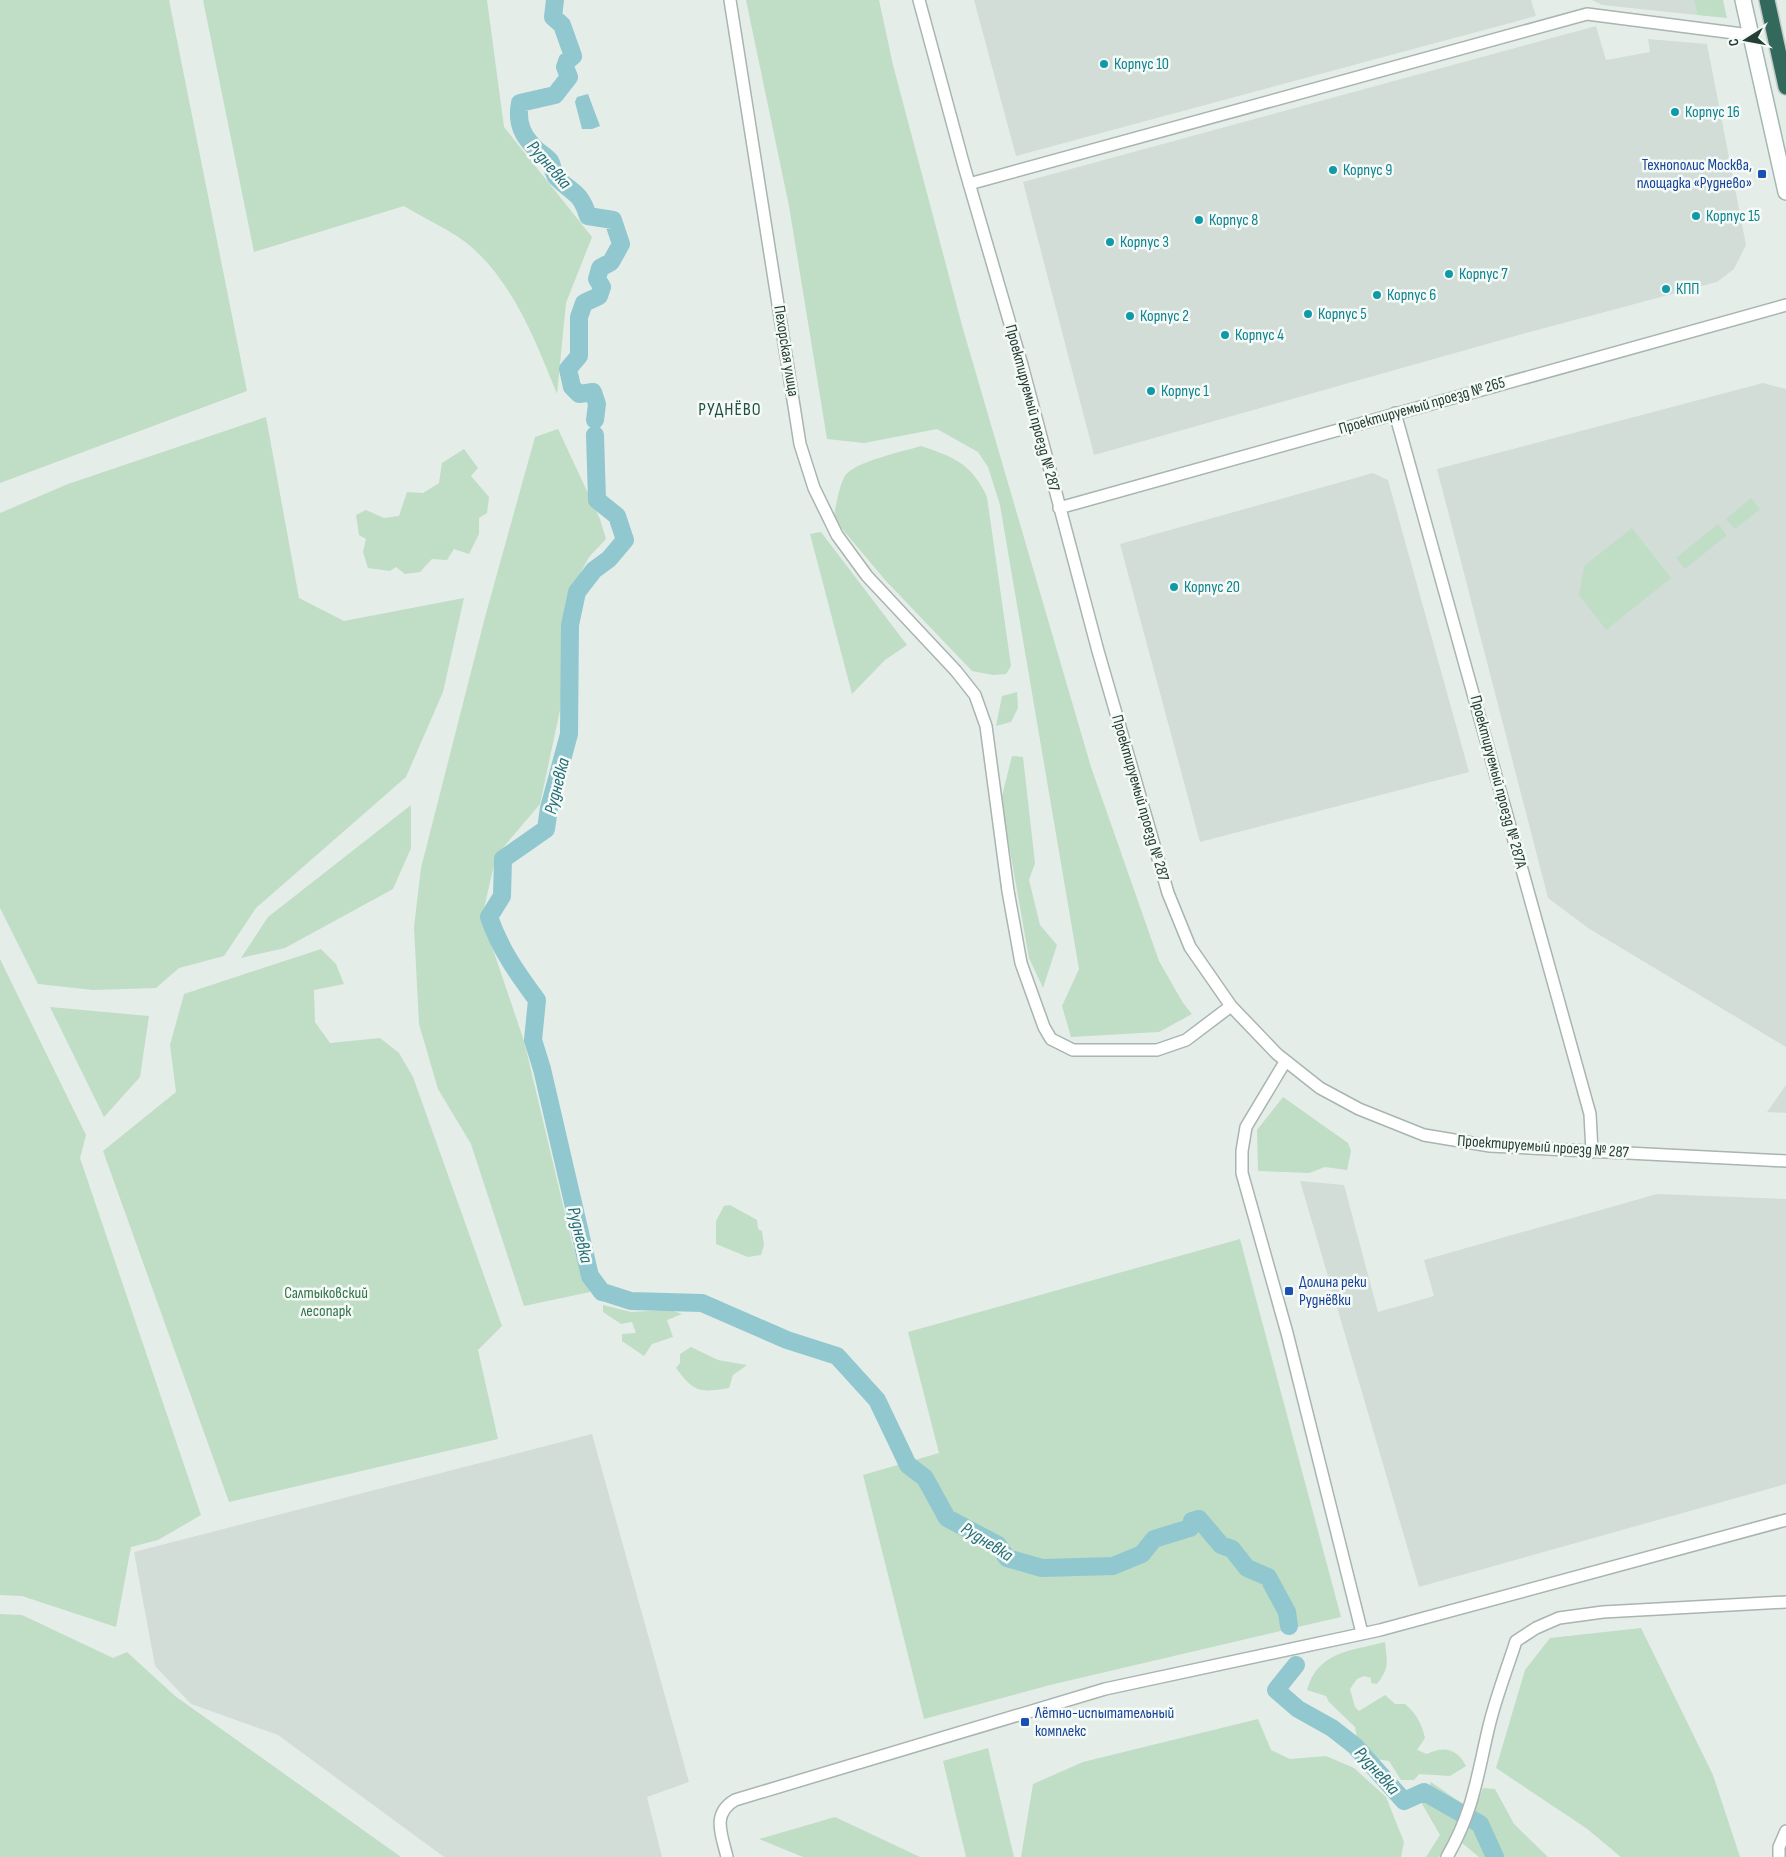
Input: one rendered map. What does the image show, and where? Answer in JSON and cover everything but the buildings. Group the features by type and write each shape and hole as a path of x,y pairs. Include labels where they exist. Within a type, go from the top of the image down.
{"highway":[{"path":"1767,0 1786,87"}],"street":[{"name":"Пехорская улица","path":"730,0 800,444 814,488 836,535 867,576 944,658 975,695 986,726 1008,891 1021,963 1044,1027 1052,1039 1073,1050 1157,1050 1186,1040 1231,1006"},
{"name":"Проектируемый проезд № 287","path":"920,0 969,184 1022,365 1059,508 1168,893 1190,948 1231,1006 1285,1062 1320,1088 1359,1109 1424,1134 1490,1146 1786,1161"},
{"path":"1743,0 1786,192"},
{"path":"969,184 1587,14 1750,35"},
{"name":"Проектируемый проезд № 265","path":"1059,508 1786,305"},
{"name":"Проектируемый проезд № 287А","path":"1395,413 1590,1114 1592,1152"},
{"path":"1285,1062 1246,1127 1242,1151 1242,1173 1288,1335 1362,1634"},
{"path":"727,1857 720,1819 725,1806 735,1800 1105,1689 1362,1634 1786,1520"},
{"path":"1447,1857 1461,1832 1472,1802 1489,1725 1516,1641 1536,1628 1559,1618 1602,1612 1786,1602"},
{"path":"1778,1857 1779,1847 1786,1831"}],"shaded area":[{"path":"974,0 1531,0 1536,16 1016,156"},
{"path":"1592,0 1694,0 1697,15 1602,5"},
{"path":"1596,26 1606,60 1650,52 1648,39 1707,44 1746,245 1734,269 1717,282 1526,333 1094,455 1023,182"},
{"path":"1763,383 1786,389 1786,1047 1588,928 1548,898 1437,469"},
{"path":"1373,473 1388,480 1469,772 1200,842 1120,544"},
{"path":"1786,1085 1786,1113 1767,1112"},
{"path":"1300,1181 1344,1185 1378,1312 1434,1296 1424,1260 1657,1194 1786,1199 1786,1484 1419,1587"},
{"path":"592,1434 689,1782 647,1797 662,1857 444,1857 278,1735 191,1704 155,1666 134,1552"}],"green space":[{"path":"0,0 169,0 247,391 0,483"},
{"path":"203,0 487,0 504,127 592,237 566,303 557,394 531,332 509,291 496,273 464,241 404,206 254,252"},
{"path":"746,0 879,0 893,65 963,329 1091,767 1159,961 1183,1003 1192,1014 1159,1032 1071,1037 1062,1006 1079,969 1000,505 988,467 978,452 937,429 864,443 827,439 789,206"},
{"path":"1694,0 1723,0 1727,18 1697,15"},
{"path":"266,417 299,598 344,621 464,598 443,692 406,777 256,908 224,956 179,968 156,988 93,990 38,984 0,908 0,513 68,484"},
{"path":"558,429 600,519 606,539 589,557 569,594 560,710 540,804 496,856 482,917 524,1041 572,1243 590,1292 524,1306 471,1144 438,1089 419,1024 414,927 421,868 485,617 535,437"},
{"path":"921,446 961,463 975,477 987,497 1011,666 1006,674 993,675 972,671 886,581 833,518 841,486 845,476 850,471 868,462"},
{"path":"464,449 478,468 471,476 489,497 487,513 479,518 479,534 469,554 454,549 447,560 432,559 420,572 405,574 396,567 390,571 368,568 363,552 366,539 359,535 356,515 366,510 384,518 399,516 407,492 423,493 439,483 442,463"},
{"path":"1751,498 1760,509 1735,529 1726,519"},
{"path":"1718,524 1727,535 1685,569 1676,558"},
{"path":"1632,528 1671,578 1606,630 1579,595 1584,566"},
{"path":"821,532 907,645 885,660 852,694 810,534"},
{"path":"1017,692 1018,708 1011,722 996,726 1002,696"},
{"path":"1012,756 1023,757 1035,863 1029,880 1040,925 1057,945 1043,988 1029,958 1001,800"},
{"path":"411,805 411,848 393,889 285,948 241,958 268,917"},
{"name":"Салтыковский лесопарк","path":"321,949 336,964 344,984 314,990 315,1022 330,1043 380,1038 399,1053 413,1077 502,1326 478,1350 498,1439 229,1502 103,1151 176,1092 170,1045 184,994"},
{"path":"0,959 86,1135 80,1158 201,1515 158,1540 131,1547 116,1627 22,1596 0,1595"},
{"path":"50,1007 149,1016 140,1077 104,1117"},
{"path":"1283,1097 1348,1143 1351,1151 1347,1170 1325,1167 1309,1173 1258,1171 1257,1130"},
{"path":"730,1205 757,1220 758,1229 762,1231 764,1245 761,1255 748,1257 716,1244 716,1221 724,1206"},
{"path":"1240,1239 1341,1617 1050,1685 924,1719 863,1475 939,1453 908,1332"},
{"path":"603,1305 631,1312 671,1310 682,1314 667,1320 673,1337 652,1344 644,1356 622,1341 622,1334 636,1333 632,1322 621,1324 603,1312"},
{"path":"691,1347 718,1360 747,1365 733,1375 729,1388 698,1389 688,1382 676,1368 680,1363 680,1354"},
{"path":"0,1614 22,1615 113,1658 127,1652 175,1696 401,1857 0,1857"},
{"path":"1641,1628 1713,1775 1740,1857 1621,1857 1586,1828 1496,1768 1525,1670 1550,1638"},
{"path":"1385,1642 1386,1669 1377,1684 1371,1683 1371,1678 1364,1676 1357,1679 1350,1689 1355,1707 1359,1711 1385,1695 1395,1704 1405,1704 1415,1715 1424,1733 1425,1738 1417,1750 1427,1754 1433,1751 1449,1750 1458,1755 1466,1766 1450,1776 1419,1774 1414,1780 1401,1780 1389,1761 1376,1759 1373,1753 1357,1738 1355,1727 1329,1702 1326,1696 1307,1690 1312,1677 1319,1667 1328,1660 1348,1651"},
{"path":"1258,1719 1271,1750 1290,1759 1326,1756 1354,1768 1386,1797 1404,1842 1401,1857 1021,1857 1033,1784 1083,1762"},
{"path":"988,1748 1014,1857 966,1857 943,1761"},
{"path":"1431,1782 1463,1804 1450,1841 1439,1857 1426,1857 1440,1835 1422,1804"},
{"path":"1483,1788 1495,1789 1514,1824 1548,1857 1479,1857 1462,1843"},
{"path":"835,1817 920,1857 803,1857 759,1839"}],"water":[{"path":"588,94 600,126 592,129 582,129 575,102 577,97"}],"waterway":[{"name":"Рудневка","path":"555,0 553,17 562,25 573,56 567,61 565,67 569,77 555,95 520,103 519,117 522,130 528,141 550,161 557,178 579,197 588,216 613,220 621,244 611,262 600,268 597,279 602,287 599,296 584,303 579,317 579,356 568,369 572,387 579,394 593,392 597,404 595,420"},
{"name":"Рудневка","path":"595,435 597,500 617,516 625,540 609,559 594,570 577,592 570,625 569,734 549,808 546,829 503,859 502,896 489,917 498,940 537,1000 533,1040 542,1069 590,1276 602,1292 631,1301 702,1303 787,1340 837,1356 877,1400 908,1465 925,1478 947,1518 998,1545 1007,1558 1042,1568 1113,1566 1142,1554 1154,1539 1190,1528 1192,1521 1199,1519 1221,1545 1232,1549 1247,1568 1268,1577 1287,1612 1289,1626"},
{"name":"Рудневка","path":"1296,1665 1276,1690 1298,1709 1332,1728 1355,1746 1404,1801 1424,1792 1480,1824 1495,1857"}],"place":[{"name":"Корпус 10","path":"1104,64"},
{"name":"Корпус 16","path":"1675,112"},
{"name":"Корпус 9","path":"1333,170"},
{"name":"Технополис Москва, площадка «Руднево»","path":"1762,174"},
{"name":"Корпус 15","path":"1696,216"},
{"name":"Корпус 8","path":"1199,220"},
{"name":"Корпус 3","path":"1110,242"},
{"name":"Корпус 7","path":"1449,274"},
{"name":"КПП","path":"1666,289"},
{"name":"Корпус 6","path":"1377,295"},
{"name":"Корпус 5","path":"1308,314"},
{"name":"Корпус 2","path":"1130,316"},
{"name":"Корпус 4","path":"1225,335"},
{"name":"Корпус 1","path":"1151,391"},
{"name":"Корпус 20","path":"1174,587"},
{"name":"Долина реки Руднёвки","path":"1289,1291"},
{"name":"Лётно-испытательный комплекс","path":"1025,1722"}],"district":[{"name":"РУДНЁВО","path":"730,409"}]}
